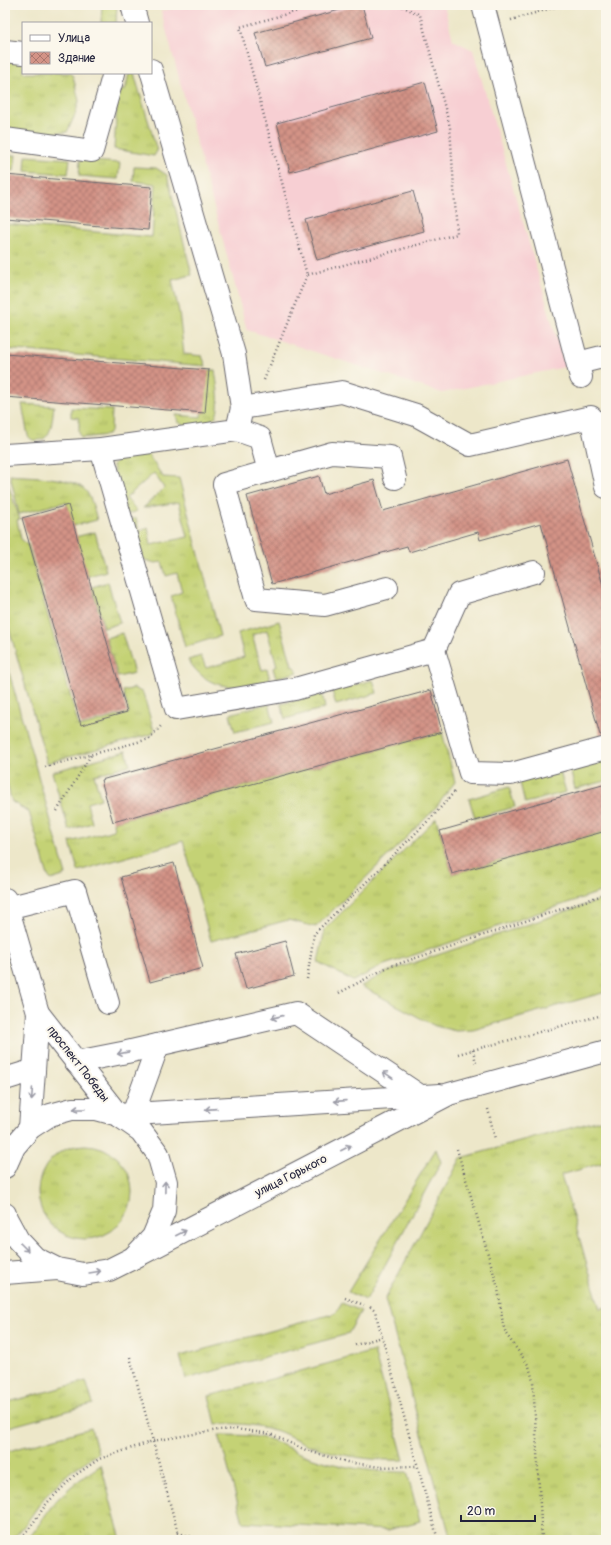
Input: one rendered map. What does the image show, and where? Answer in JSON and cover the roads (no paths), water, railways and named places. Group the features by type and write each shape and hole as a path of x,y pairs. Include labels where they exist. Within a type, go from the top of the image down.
{"main road":[{"path":"132,5 137,22"},
{"path":"483,5 580,370 606,356"},
{"path":"5,51 22,53"},
{"path":"152,73 234,354 248,407 237,430"},
{"path":"5,139 92,151 114,74"},
{"path":"248,407 342,392 416,414 470,445 591,417 606,487"},
{"path":"5,455 101,449 237,430 260,438 269,471"},
{"path":"101,449 176,709 295,689 434,650"},
{"path":"387,588 326,605 256,599 224,484 332,453 390,457 395,478"},
{"path":"534,572 459,594 434,650 470,773 511,774 606,748"},
{"path":"6,904 75,891 108,1003"},
{"name":"проспект Победы","path":"6,904 38,1013 30,1128"},
{"name":"проспект Победы","path":"38,1013 76,1062 125,1115"},
{"path":"76,1062 158,1045 296,1013 420,1096"},
{"path":"125,1115 158,1045"},
{"name":"улица Горького","path":"125,1115 449,1094 606,1051"},
{"path":"5,1079 34,1070"},
{"name":"улица Горького","path":"57,1269 83,1274 109,1270 449,1094"},
{"path":"5,1141 30,1128 50,1115 72,1109 96,1109 125,1115 142,1131 158,1154 166,1182 164,1211 153,1237 134,1258"},
{"path":"5,1167 14,1147 30,1128"},
{"path":"5,1214 18,1240 35,1258 57,1269"},
{"path":"5,1273 57,1269"}]}
